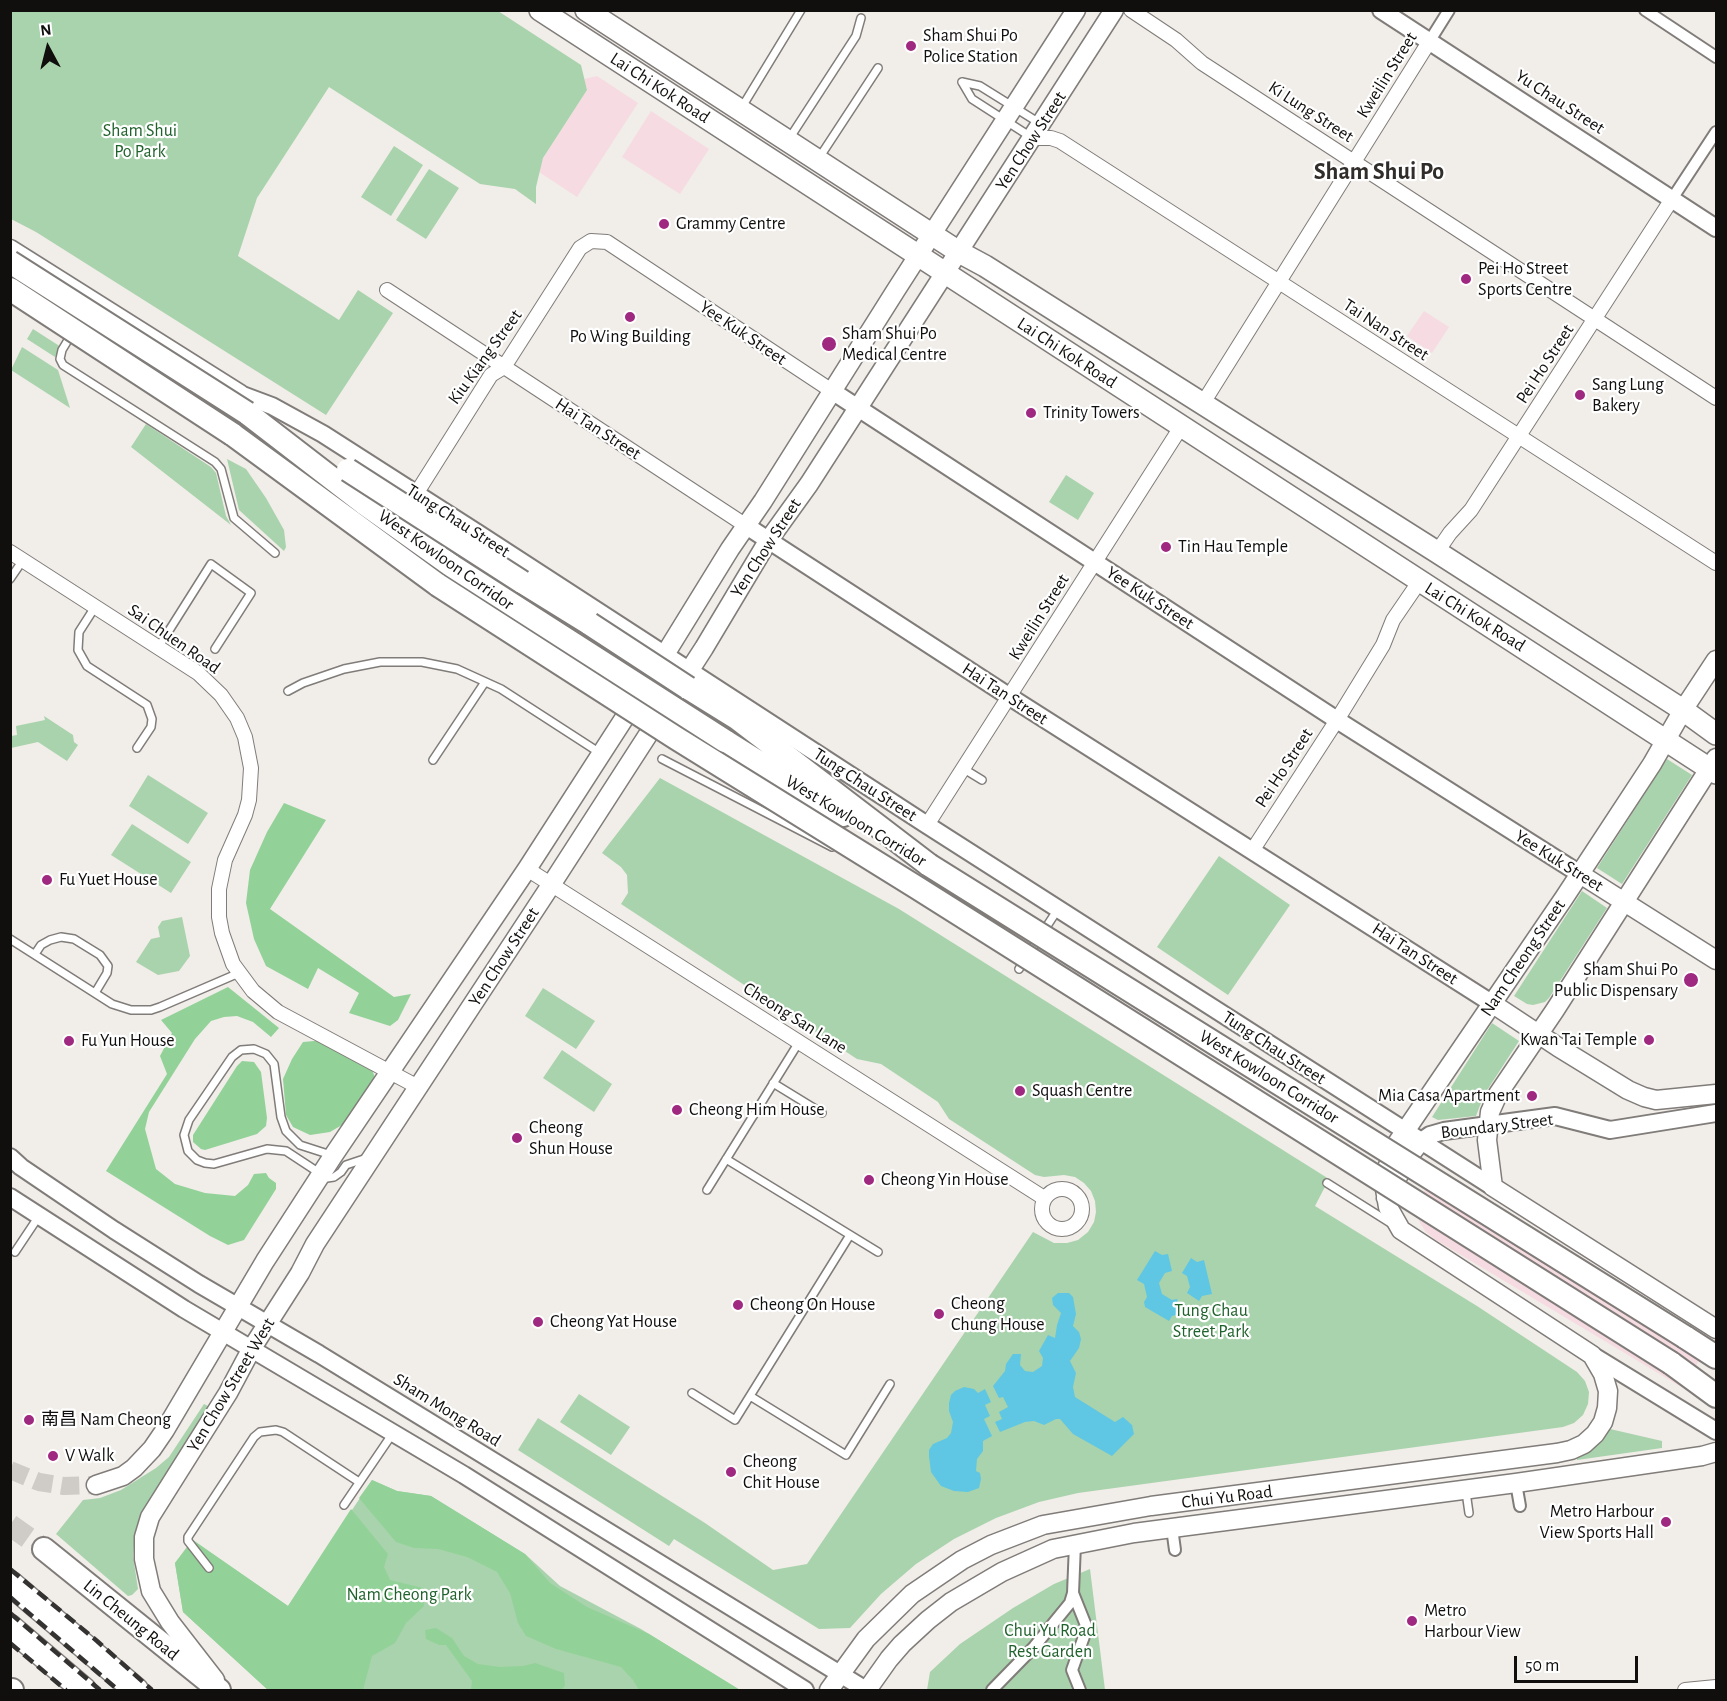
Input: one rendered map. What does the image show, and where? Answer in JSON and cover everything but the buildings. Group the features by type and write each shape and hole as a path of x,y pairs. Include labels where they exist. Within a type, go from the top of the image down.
{"highway":[{"name":"West Kowloon Corridor","path":"10,262 497,596 884,840 929,865 1716,1357"},
{"name":"West Kowloon Corridor","path":"10,289 239,420 390,550 476,609 676,738 916,886 1671,1364 1716,1396"},
{"path":"239,420 264,417 738,720 929,865"},
{"name":"Lin Cheung Road","path":"44,1550 221,1690"},
{"path":"10,1583 136,1690"},
{"path":"10,1627 84,1690"}],"main road":[{"name":"Lai Chi Kok Road","path":"540,10 1419,582 1666,740 1714,767"},
{"name":"Lai Chi Kok Road","path":"586,10 959,252 985,266 1437,552 1683,710 1716,734"},
{"name":"Yen Chow Street","path":"390,1072 526,870 1076,10"},
{"name":"Yen Chow Street","path":"418,1087 551,885 768,541 809,484 1114,10"},
{"name":"Tung Chau Street","path":"10,249 92,301 239,420"},
{"name":"Nam Cheong Street","path":"1401,1230 1388,1208 1386,1198 1410,1155 1413,1137 1493,1004 1580,874 1716,660"},
{"path":"1493,1187 1487,1140 1488,1126 1495,1101 1714,767"},
{"name":"Yee Kuk Street","path":"1580,874 1716,960"},
{"name":"Hai Tan Street","path":"1493,1004 1628,1090 1644,1097 1656,1100 1716,1094"},
{"name":"Yen Chow Street West","path":"96,1485 123,1476 152,1449 237,1306 390,1072"},
{"name":"Yen Chow Street West","path":"221,1690 157,1603 147,1579 143,1547 150,1517 228,1393 267,1323 418,1087"},
{"name":"Tung Chau Street","path":"1493,1187 1716,1329"},
{"path":"1401,1230 1592,1355"},
{"name":"Chui Yu Road","path":"829,1690 866,1639 912,1594 962,1560 1000,1541 1043,1525 1151,1506 1571,1450 1584,1444 1595,1434 1608,1408 1608,1391 1592,1355"},
{"name":"Chui Yu Road","path":"866,1690 902,1644 951,1602 1002,1572 1053,1549 1172,1528 1516,1483 1702,1456 1716,1452"}],"street":[{"name":"Ki Lung Street","path":"1131,10 1176,40 1202,63 1716,398"},
{"name":"Yu Chau Street","path":"1381,10 1716,228"},
{"name":"Kweilin Street","path":"1203,403 1449,10"},
{"path":"1645,10 1716,57"},
{"name":"Tai Nan Street","path":"1037,131 1060,141 1716,563"},
{"name":"Pei Ho Street","path":"1437,552 1450,533 1471,510 1716,132"},
{"name":"Yee Kuk Street","path":"585,243 598,240 607,243 1337,720 1580,874"},
{"name":"Kiu Kiang Street","path":"416,494 491,375 504,367 585,243"},
{"name":"Hai Tan Street","path":"387,290 768,541 1493,1004"},
{"path":"414,326 422,314"},
{"name":"Tung Chau Street","path":"239,420 272,405 298,419 1493,1187"},
{"name":"Kweilin Street","path":"927,825 1181,427"},
{"name":"Sai Chuen Road","path":"10,552 198,673 221,695 237,718 249,752 251,784 240,831 225,860 221,874 218,900 226,949 239,974 253,991 278,1012 418,1087"},
{"name":"Pei Ho Street","path":"1252,850 1337,720 1383,645 1393,620 1419,582"},
{"name":"Cheong San Lane","path":"526,870 1044,1198"},
{"name":"Boundary Street","path":"1413,1137 1555,1116 1610,1130 1716,1113"},
{"name":"Sham Mong Road","path":"10,1157 21,1167 114,1230 199,1284 267,1323 866,1690"},
{"path":"12,1201 39,1215 184,1308 582,1548 805,1690"},
{"path":"1592,1355 1716,1431"},
{"path":"1516,1483 1520,1506"},
{"path":"1172,1528 1175,1550"},
{"path":"1075,1544 1073,1593 1087,1628 1072,1670 1080,1690"},
{"path":"992,1690 1046,1632 1065,1609 1073,1593"},
{"path":"1685,1690 1708,1689"}],"lane":[{"path":"740,109 801,10"},
{"path":"788,140 856,36 861,18"},
{"path":"818,160 878,68"},
{"path":"1037,131 1010,114 972,99 962,82 980,86 1010,114 1037,131"},
{"path":"92,301 62,350 60,359 63,365 215,462 222,469 234,518 275,552"},
{"path":"465,552 479,534"},
{"path":"10,579 23,560"},
{"path":"158,648 211,564 251,592 215,649"},
{"path":"95,607 80,632 78,650 87,666 141,701 151,712 151,727 137,748"},
{"path":"288,691 303,683 345,669 380,662 422,662 457,669 501,689 600,753"},
{"path":"433,760 485,681"},
{"path":"662,759 821,842 916,886"},
{"path":"964,769 982,780"},
{"path":"1019,969 1058,909"},
{"path":"35,954 41,945 61,937 74,939 100,956 108,966 107,973 94,993"},
{"path":"10,939 121,1008 151,1010 239,974"},
{"path":"707,1190 799,1042"},
{"path":"333,1156 300,1145 286,1131 274,1064 266,1053 254,1049 241,1050 232,1058 185,1127 184,1135 188,1151 197,1160 205,1163 214,1164 267,1149 286,1151 327,1178 334,1177 346,1165 372,1157"},
{"path":"773,1083 822,1113"},
{"path":"726,1159 878,1252"},
{"path":"1327,1183 1401,1230"},
{"path":"15,1252 39,1215"},
{"path":"692,1393 735,1420 850,1235"},
{"path":"750,1396 846,1455 890,1384"},
{"path":"209,1568 188,1541 190,1532 254,1437 260,1432 268,1430 283,1432 359,1482"},
{"path":"344,1504 393,1433"},
{"path":"1466,1489 1469,1513"}],"shaded area":[{"path":"597,76 638,103 577,197 539,172 543,158 587,90 584,79"},
{"path":"651,111 709,149 680,194 622,157"},
{"path":"1424,311 1449,327 1432,353 1407,336"},
{"path":"1434,1183 1470,1190 1711,1340 1683,1388 1426,1232 1416,1211 1418,1200"}],"green space":[{"name":"Sham Shui Po Park","path":"10,11 498,11 581,65 587,90 543,158 536,187 536,204 515,189 480,184 329,87 257,198 238,256 339,320 358,290 393,313 326,415 36,232 11,219"},
{"path":"394,146 423,165 391,216 361,197"},
{"path":"429,169 459,188 426,239 396,220"},
{"path":"33,329 61,347 55,357 27,339"},
{"path":"22,347 58,370 70,408 11,370"},
{"path":"146,424 211,467 216,473 226,516 231,525 131,447"},
{"path":"227,459 246,469 266,498 284,530 286,547 284,551 239,510"},
{"path":"1066,475 1094,493 1078,520 1049,502"},
{"path":"44,716 73,735 74,742 78,745 67,761 38,742 11,748 11,736 17,735 16,726 45,720"},
{"path":"1667,759 1692,775 1622,884 1597,868"},
{"path":"148,775 208,813 188,844 129,806"},
{"name":"Tung Chau Street Park","path":"660,778 899,909 1329,1179 1315,1206 1477,1306 1577,1372 1585,1381 1589,1392 1588,1404 1583,1415 1574,1423 1563,1427 1078,1493 1039,1502 996,1518 954,1539 916,1564 881,1594 850,1628 819,1629 674,1539 669,1546 518,1450 538,1418 705,1523 773,1570 807,1564 1033,1232 1054,1243 1067,1243 1078,1240 1088,1232 1094,1222 1095,1201 1091,1191 1084,1183 1075,1177 1064,1175 1044,1177 1035,1175 949,1119 938,1102 881,1064 857,1059 621,904 628,893 627,875 621,867 602,853"},
{"path":"284,803 326,820 270,909 394,997 411,994 398,1020 390,1026 349,1013 359,993 318,968 308,989 266,966 254,939 246,903 250,870 267,832"},
{"path":"132,824 191,862 171,893 111,855"},
{"path":"1219,856 1290,905 1228,995 1157,947"},
{"path":"1582,891 1607,908 1549,998 1545,1002 1527,1004 1514,996"},
{"path":"182,917 190,956 179,971 158,975 136,962 151,939 160,937 158,927 162,921"},
{"path":"228,987 279,1028 271,1037 253,1022 237,1016 211,1021 195,1039 149,1112 145,1129 156,1169 175,1184 205,1193 235,1196 248,1185 254,1174 266,1173 276,1183 276,1189 244,1240 228,1245 106,1171 167,1074 160,1056 172,1033 161,1020"},
{"path":"543,988 595,1021 576,1049 525,1016"},
{"path":"1492,1023 1519,1041 1484,1095 1476,1116 1438,1120 1432,1117"},
{"path":"325,1040 372,1069 375,1078 347,1122 330,1132 310,1135 293,1127 286,1115 283,1079 303,1042"},
{"path":"562,1050 612,1084 594,1112 543,1078"},
{"path":"242,1061 254,1062 261,1072 266,1126 257,1134 205,1150 201,1149 193,1142 193,1135"},
{"path":"579,1394 630,1427 611,1455 560,1422"},
{"path":"204,1404 208,1406 140,1516 135,1532 133,1556 138,1589 128,1596 56,1534 83,1500 100,1498 121,1490 169,1457"},
{"path":"1610,1429 1662,1441 1662,1448 1577,1460 1576,1455 1597,1445"},
{"name":"Nam Cheong Park","path":"372,1480 397,1491 431,1496 525,1554 560,1586 641,1629 740,1690 268,1690 183,1612 175,1563 192,1540 288,1606"},
{"path":"372,1480 397,1491 431,1496 525,1554 550,1583 587,1607 649,1634 740,1690 639,1690 621,1667 556,1649 526,1636 518,1623 510,1593 497,1572 467,1557 438,1549 414,1548 396,1542 359,1498"},
{"path":"351,1509 388,1554 384,1567 390,1580 423,1588 424,1606 406,1623 395,1643 372,1656 363,1690 268,1690 183,1612 175,1563 193,1540 288,1606"},
{"name":"Chui Yu Road Rest Garden","path":"1090,1569 1105,1690 927,1690 930,1672 960,1644 1013,1608 1054,1584"},
{"path":"436,1628 452,1638 464,1656 478,1664 500,1667 535,1663 564,1673 565,1686 561,1690 471,1690 472,1681 446,1645 439,1645 426,1639 425,1630"}],"water":[{"path":"1155,1251 1162,1255 1168,1254 1172,1271 1165,1273 1159,1283 1162,1294 1172,1300 1177,1299 1181,1314 1172,1316 1169,1321 1145,1307 1144,1302 1147,1297 1144,1284 1137,1280"},
{"path":"1191,1258 1197,1262 1204,1260 1212,1294 1202,1296 1199,1301 1187,1293 1190,1287 1187,1276 1182,1273"},
{"path":"1058,1293 1069,1293 1073,1297 1076,1314 1073,1326 1079,1332 1081,1339 1079,1348 1070,1361 1076,1373 1073,1387 1075,1397 1115,1422 1123,1417 1132,1425 1134,1434 1112,1456 1073,1434 1060,1419 1044,1425 1034,1421 1025,1422 1000,1432 995,1422 1002,1419 999,1412 1008,1407 1003,1397 999,1398 993,1386 1005,1371 1006,1364 1013,1354 1021,1354 1020,1365 1025,1371 1033,1372 1042,1366 1043,1358 1039,1351 1048,1335 1055,1338 1061,1313 1053,1305 1052,1298"},
{"path":"964,1387 974,1389 978,1393 985,1389 991,1402 985,1405 990,1416 984,1419 992,1436 983,1441 983,1451 977,1459 976,1471 980,1473 981,1479 979,1488 968,1492 954,1491 941,1486 931,1472 929,1456 929,1450 933,1444 947,1438 951,1433 953,1422 949,1403 951,1395"}],"tunnel":[{"path":"10,1470 39,1482 64,1486 96,1485"},
{"path":"10,1525 44,1549"}],"railway":[{"path":"10,1569 152,1690"},
{"path":"10,1597 118,1690"},
{"path":"10,1613 100,1690"},
{"path":"10,1643 66,1690"}],"place":[{"name":"Sham Shui Po Police Station","path":"911,46"},
{"name":"Grammy Centre","path":"664,224"},
{"name":"Pei Ho Street Sports Centre","path":"1466,279"},
{"name":"Po Wing Building","path":"630,317"},
{"name":"Sham Shui Po Medical Centre","path":"829,344"},
{"name":"Sang Lung Bakery","path":"1580,395"},
{"name":"Trinity Towers","path":"1031,413"},
{"name":"Tin Hau Temple","path":"1166,547"},
{"name":"Fu Yuet House","path":"47,880"},
{"name":"Sham Shui Po Public Dispensary","path":"1691,980"},
{"name":"Kwan Tai Temple","path":"1649,1040"},
{"name":"Fu Yun House","path":"69,1041"},
{"name":"Squash Centre","path":"1020,1091"},
{"name":"Mia Casa Apartment","path":"1532,1096"},
{"name":"Cheong Him House","path":"677,1110"},
{"name":"Cheong Shun House","path":"517,1138"},
{"name":"Cheong Yin House","path":"869,1180"},
{"name":"Cheong On House","path":"738,1305"},
{"name":"Cheong Chung House","path":"939,1314"},
{"name":"Cheong Yat House","path":"538,1322"},
{"name":"南昌 Nam Cheong","path":"29,1420"},
{"name":"V Walk","path":"53,1456"},
{"name":"Cheong Chit House","path":"731,1472"},
{"name":"Metro Harbour View Sports Hall","path":"1666,1522"},
{"name":"Metro Harbour View","path":"1412,1621"}],"district":[{"name":"Sham Shui Po","path":"1379,172"}]}
